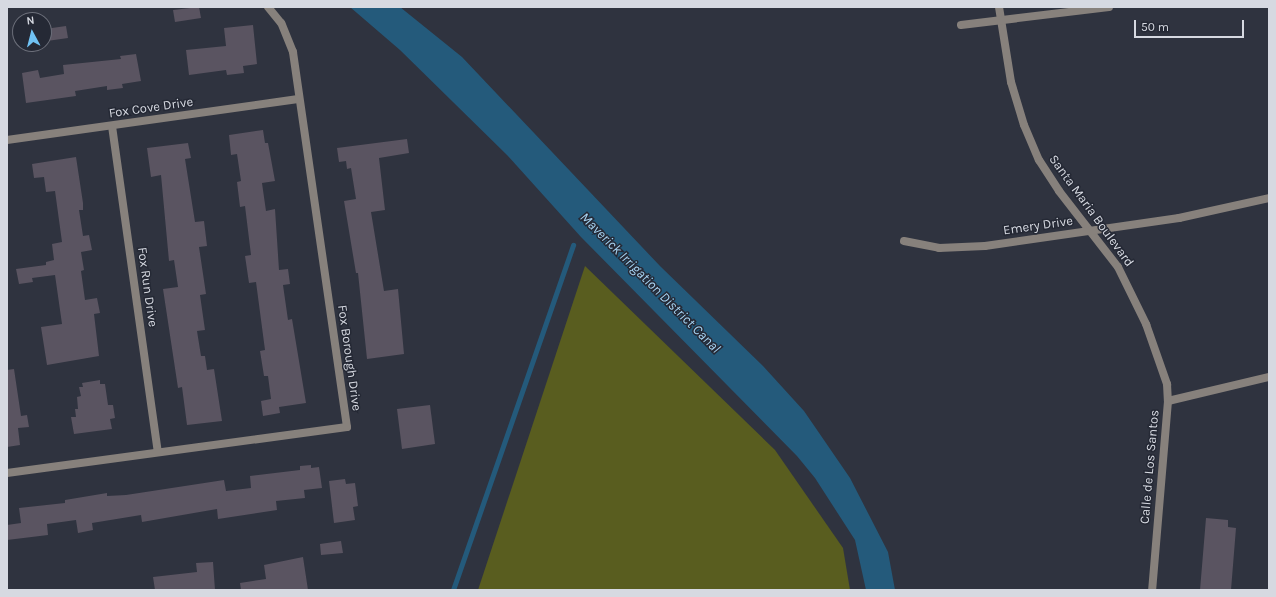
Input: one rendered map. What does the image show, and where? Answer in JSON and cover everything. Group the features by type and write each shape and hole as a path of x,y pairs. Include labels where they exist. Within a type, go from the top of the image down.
{"street":[{"name":"Fox Borough Drive","path":"7,473 347,427 298,99 293,52 281,23 268,7"},
{"name":"Santa Maria Boulevard","path":"999,7 1010,82 1024,125 1039,160 1059,191 1092,231 1132,292 1159,358 1167,384 1168,401"},
{"path":"961,25 1109,7"},
{"name":"Fox Cove Drive","path":"7,140 298,99"},
{"name":"Fox Run Drive","path":"112,126 158,452"},
{"name":"Emery Drive","path":"904,241 939,248 960,248 1179,218 1269,198"},
{"name":"Calle de Los Santos","path":"1152,590 1168,401 1269,377"}],"green space":[{"path":"585,266 775,450 843,548 850,590 478,590"}],"water":[{"name":"Maverick Irrigation District Canal","path":"350,7 400,7 462,57 660,266 763,366 804,411 850,478 888,552 895,590 866,590 855,540 815,478 797,456 581,237 507,155 400,50"}],"building":[{"path":"199,7 201,18 175,22 173,10"},
{"path":"253,25 257,64 243,66 244,73 227,75 226,70 189,75 186,50 226,46 224,28"},
{"path":"66,26 68,38 52,40 52,28"},
{"path":"136,54 141,81 122,84 123,88 107,90 107,86 75,91 76,96 26,103 22,73 38,70 40,78 64,74 63,65 121,59 120,56"},
{"path":"263,130 265,143 268,143 275,181 262,183 266,211 275,209 279,270 288,269 290,284 283,285 288,320 292,319 306,403 279,407 280,413 263,416 261,401 271,399 268,376 264,376 260,351 265,350 256,282 249,283 245,256 251,255 245,206 240,207 237,182 241,181 237,154 231,155 229,135"},
{"path":"407,139 409,153 379,158 385,210 371,212 384,291 398,289 404,354 367,359 358,273 356,273 344,201 356,199 351,168 347,169 346,161 339,162 337,148"},
{"path":"188,143 191,158 185,159 195,222 204,221 207,246 199,247 206,294 200,295 205,330 197,331 201,356 205,356 207,370 214,369 222,421 187,425 182,387 178,388 163,289 178,287 174,260 169,261 161,175 151,177 147,148"},
{"path":"76,157 83,203 83,210 79,210 83,236 89,235 92,250 81,252 84,270 81,271 85,300 97,298 100,313 94,314 99,356 47,365 41,327 62,324 55,275 32,278 33,282 19,284 16,269 46,265 46,262 54,260 52,244 62,242 55,191 46,192 44,177 34,178 32,164"},
{"path":"14,369 21,416 27,415 29,427 18,428 20,445 7,447 7,370"},
{"path":"100,380 100,384 105,384 108,405 113,405 115,418 110,419 112,429 74,434 71,417 76,417 75,409 78,409 77,397 81,396 79,387 83,387 82,383"},
{"path":"430,405 435,444 402,449 397,409"},
{"path":"311,465 311,468 319,467 322,488 304,490 305,498 276,501 277,510 218,519 217,509 142,522 141,515 92,523 93,530 78,533 76,520 47,524 48,535 7,540 7,525 21,523 19,508 65,503 65,500 107,493 107,496 126,495 224,480 226,491 251,488 250,476 300,470 300,466"},
{"path":"345,479 346,484 355,483 358,506 353,507 355,520 334,523 329,481"},
{"path":"1206,518 1228,520 1228,527 1236,528 1231,590 1200,590"},
{"path":"341,541 343,553 321,555 320,544"},
{"path":"303,557 308,590 241,590 240,583 266,579 264,565"},
{"path":"213,562 215,590 155,590 153,577 197,572 196,563"}],"waterway":[{"path":"453,590 573,245"}]}
